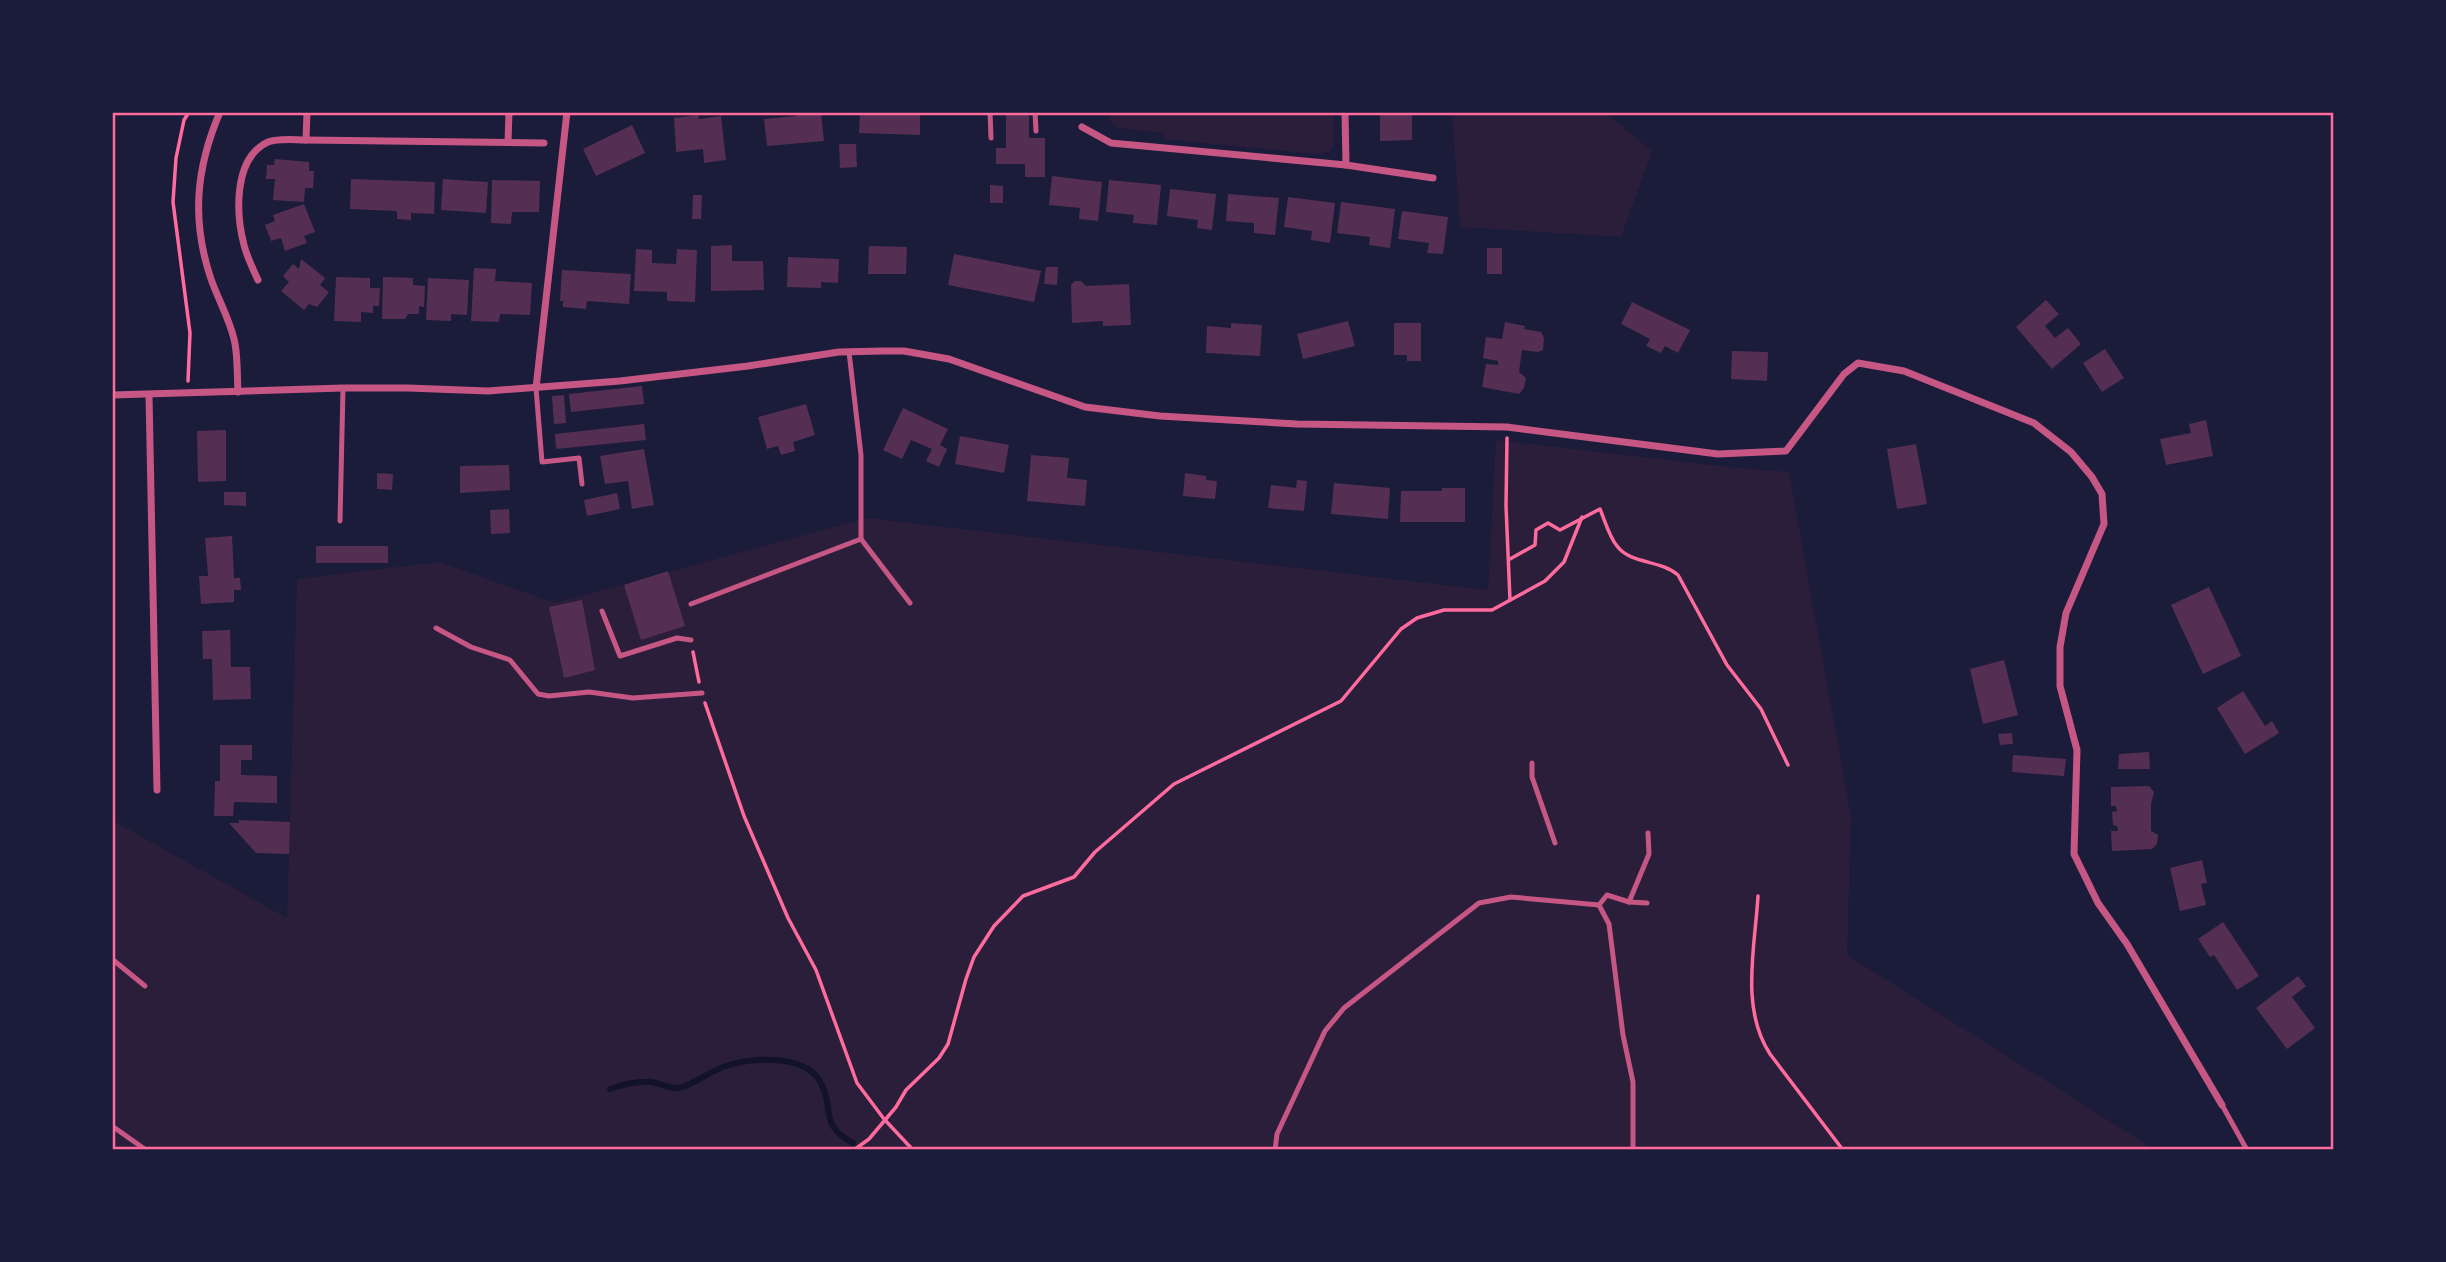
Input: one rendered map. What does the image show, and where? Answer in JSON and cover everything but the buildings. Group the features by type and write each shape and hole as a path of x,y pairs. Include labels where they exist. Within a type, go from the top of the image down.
{"street":[{"path":"220,112 202,160 198,189 199,222 211,278 235,342 238,392"},
{"path":"306,140 307,112"},
{"path":"508,142 509,112"},
{"path":"536,387 566,112"},
{"path":"1345,112 1346,165"},
{"path":"1082,127 1111,143 1346,165 1433,178"},
{"path":"258,280 244,245 239,194 243,174 251,156 267,143 277,140 544,143"},
{"path":"112,394 343,388 488,391 633,379 849,352 904,351 949,359 1068,403 1148,415 1297,424 1507,428 1718,454 1786,451 1844,374 1858,363 1904,371 2034,424 2071,452 2102,494 2104,524 2066,612 2060,647 2060,686 2077,750 2074,854 2098,903 2127,944 2222,1105"},
{"path":"149,395 158,790"}],"lane":[{"path":"990,112 991,138"},
{"path":"1035,112 1036,131"},
{"path":"849,352 861,456 861,540 909,603"},
{"path":"536,387 542,462 579,458 582,484"},
{"path":"340,521 343,388"},
{"path":"691,604 861,540"},
{"path":"602,611 620,656 677,638 691,640"},
{"path":"436,628 471,647 510,660 538,694 549,696 589,692 633,698 702,693"},
{"path":"1532,763 1532,778 1555,843"},
{"path":"1629,902 1649,854 1648,833"},
{"path":"1599,905 1607,895 1629,902 1647,903"},
{"path":"1275,1150 1277,1134 1325,1031 1344,1008 1479,903 1511,897 1599,905"},
{"path":"1599,905 1609,924 1623,1035 1633,1082 1633,1150"},
{"path":"112,959 145,986"},
{"path":"2222,1105 2247,1150"},
{"path":"112,1126 146,1150"}],"path":[{"path":"188,394 190,332 173,202 176,158 184,120 189,112"},
{"path":"1507,428 1506,506 1510,600"},
{"path":"1510,559 1535,545 1536,530 1548,523 1560,530 1600,509 1617,547 1629,555 1666,566 1678,575 1727,665 1761,709 1788,765"},
{"path":"854,1150 869,1139 906,1090 939,1058 948,1044 974,957 994,926 1023,896 1074,877 1096,852 1174,784 1341,701 1401,629 1417,618 1444,610 1492,610 1545,581 1564,562 1583,517"},
{"path":"691,640 702,693 744,816 788,918 816,970 857,1083 884,1119 913,1150"},
{"path":"1758,896 1751,997 1754,1020 1761,1041 1843,1150"}],"shaded area":[{"path":"1108,112 1334,112 1334,145 1328,152 1317,154 1163,139 1163,133 1119,128 1110,121"},
{"path":"1452,112 1605,112 1652,151 1621,237 1460,227"},
{"path":"1496,440 1789,472 1851,817 1847,955 2144,1143 2150,1150 112,1150 112,820 287,918 297,579 439,562 555,603 867,518 1488,590"}],"waterway":[{"path":"610,1089 646,1082 679,1088 717,1069 746,1061 788,1062 811,1071 819,1080 831,1122 842,1136 853,1143"}]}
